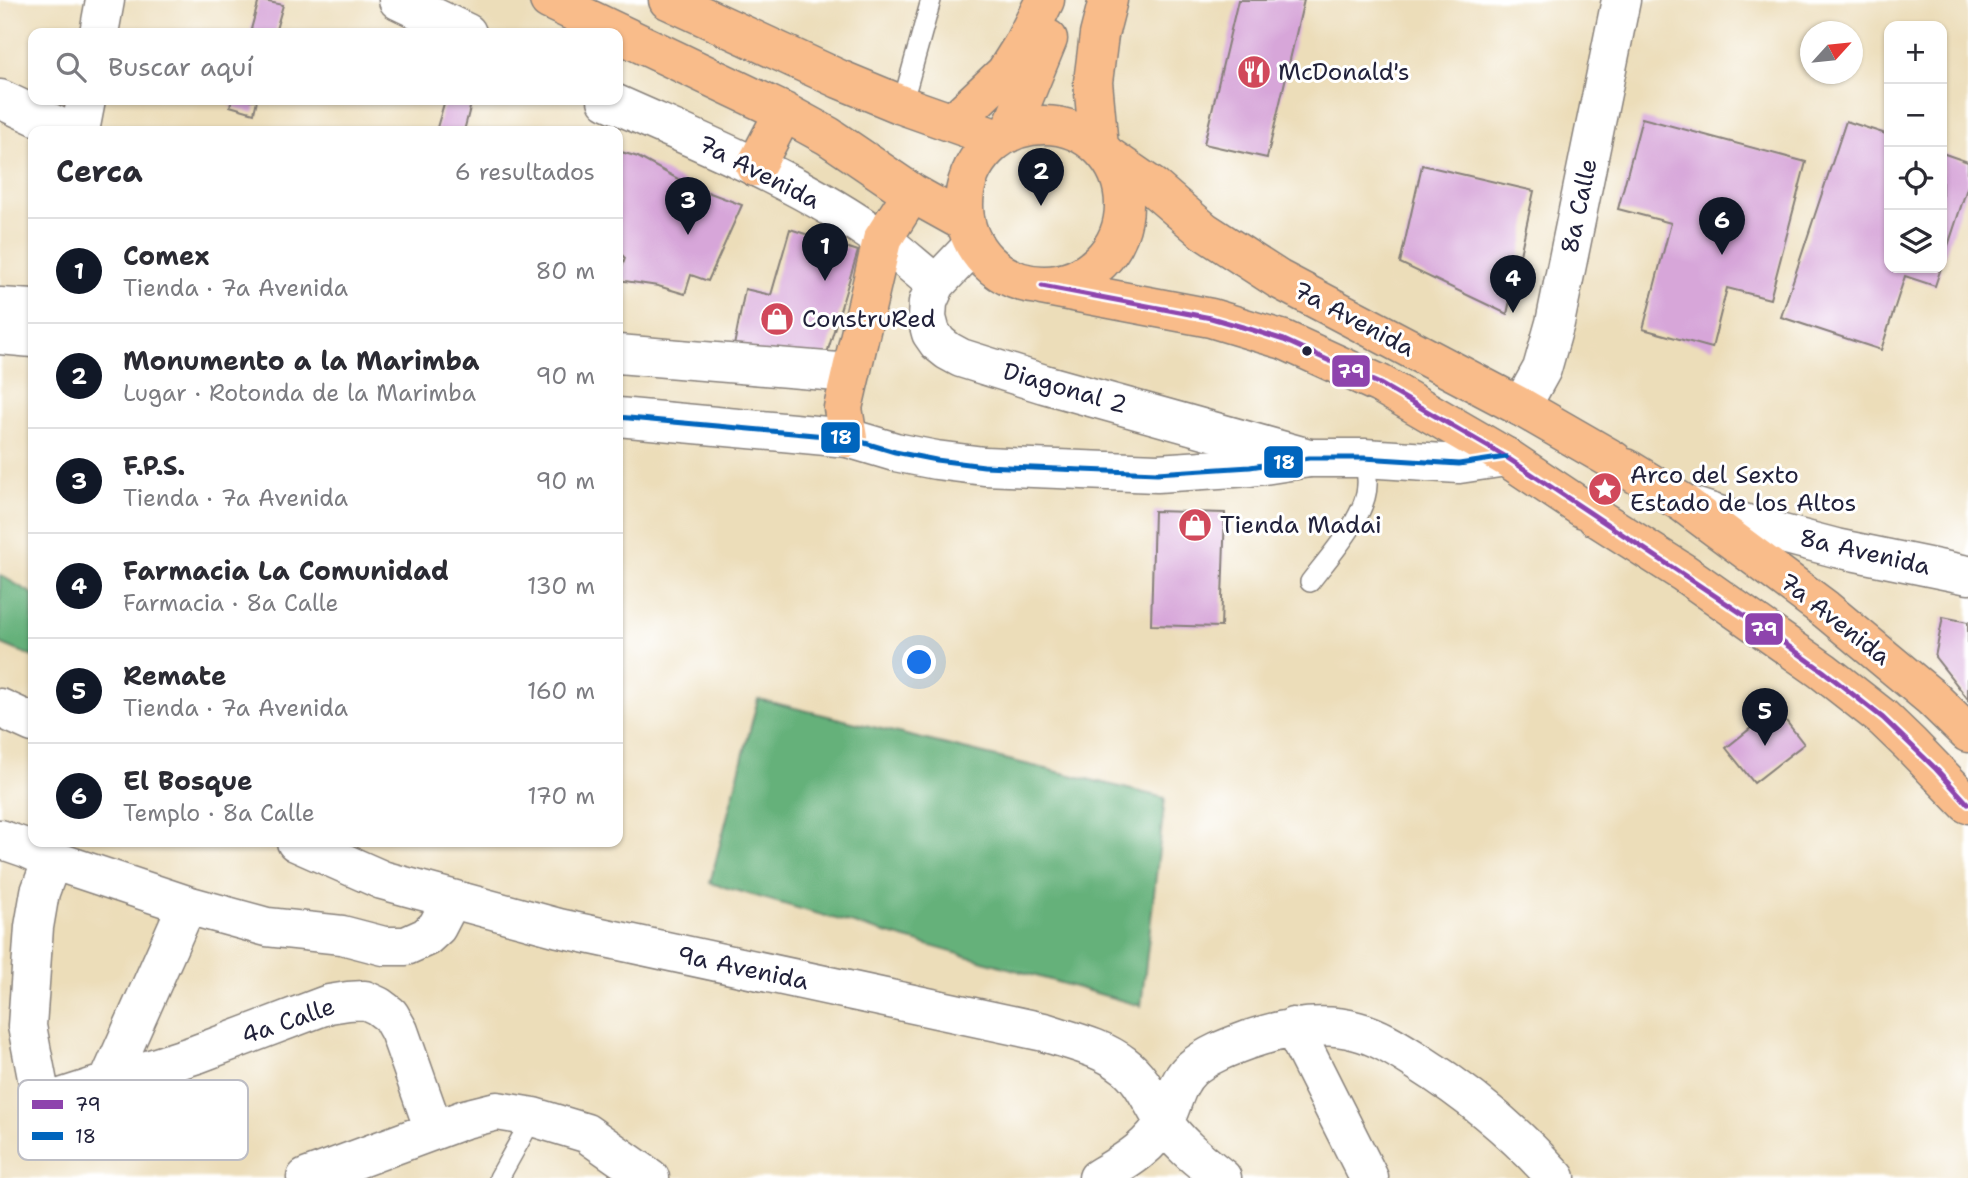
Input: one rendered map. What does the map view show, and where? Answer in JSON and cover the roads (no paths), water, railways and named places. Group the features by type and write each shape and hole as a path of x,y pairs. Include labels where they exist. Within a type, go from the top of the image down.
{"main road":[{"path":"549,0 608,28"},
{"path":"667,0 902,105 1004,136 1036,125 1063,127 1077,132 1104,152 1118,173 1123,190 1124,217 1116,243 1106,258 1093,270 1077,279 1042,286 1018,282 997,271 980,253 970,234 964,201 968,179 979,159 1004,136 1050,35 1059,0"},
{"path":"953,122 1004,72 1022,46 1045,0"},
{"path":"1104,152 1093,82 1108,0"},
{"path":"623,35 784,112 828,136 970,234"},
{"path":"755,167 784,112"},
{"name":"7a Avenida","path":"1104,152 1235,253 1278,279 1521,407 1683,503 1825,609 1932,698 1968,733"},
{"path":"848,438 843,408 882,240 912,193"},
{"name":"7a Avenida","path":"1042,286 1212,318 1284,340 1380,384 1506,457 1723,600 1823,671 1892,727 1968,804"}],"street":[{"path":"100,28 105,0"},
{"path":"398,0 457,28"},
{"name":"8a Calle","path":"1521,407 1542,369 1555,323 1621,0"},
{"path":"0,99 57,126"},
{"path":"81,126 85,105"},
{"name":"7a Avenida","path":"618,105 755,167 808,195 882,240 936,284"},
{"path":"936,284 970,234"},
{"name":"Diagonal 2","path":"936,284 928,302 931,332 938,343 961,358 1309,458"},
{"path":"0,307 28,309"},
{"path":"0,335 28,338"},
{"path":"623,354 850,373"},
{"name":"Diagonal 2","path":"623,417 848,438 895,452 984,466 1157,473 1250,467 1309,458 1364,458 1459,464 1506,457"},
{"name":"8a Avenida","path":"1683,503 1756,527 1836,548 1968,575"},
{"path":"0,708 28,721"},
{"path":"0,839 52,860 187,905 267,928 342,935 384,946 406,946 426,937 437,927 451,900"},
{"name":"9a Avenida","path":"307,847 382,880 559,928 1044,1032 1101,1051 1126,1066 1146,1089 1164,1122 1183,1146 1222,1178"},
{"name":"4a Calle","path":"33,1080 14,1028 40,892 52,860"},
{"path":"109,1080 187,905"},
{"name":"4a Calle","path":"117,1080 197,1054 329,1004 365,1000 390,1015 399,1031 434,1130"},
{"path":"1098,1178 1148,1144 1164,1122 1178,1086 1190,1070 1204,1060 1266,1034 1293,1027 1325,1026 1357,1031 1390,1044 1435,1072 1487,1110 1556,1178"},
{"path":"1293,1027 1369,1178"},
{"path":"306,1178 465,1119 497,1111 533,1117 586,1133 650,1178"}],"lane":[{"path":"902,105 931,0"},
{"path":"1310,582 1358,517 1367,486 1364,458"},
{"path":"499,1178 533,1117"}],"place":[{"name":"McDonald's","path":"1254,72"},
{"name":"Monumento a la Marimba","path":"1041,206"},
{"name":"F.P.S.","path":"688,235"},
{"name":"El Bosque","path":"1722,255"},
{"name":"Comex","path":"825,281"},
{"name":"Farmacia La Comunidad","path":"1513,313"},
{"name":"ConstruRed","path":"777,319"},
{"name":"Arco del Sexto Estado de los Altos","path":"1605,489"},
{"name":"Tienda Madai","path":"1195,525"},
{"name":"Remate","path":"1765,746"}]}
